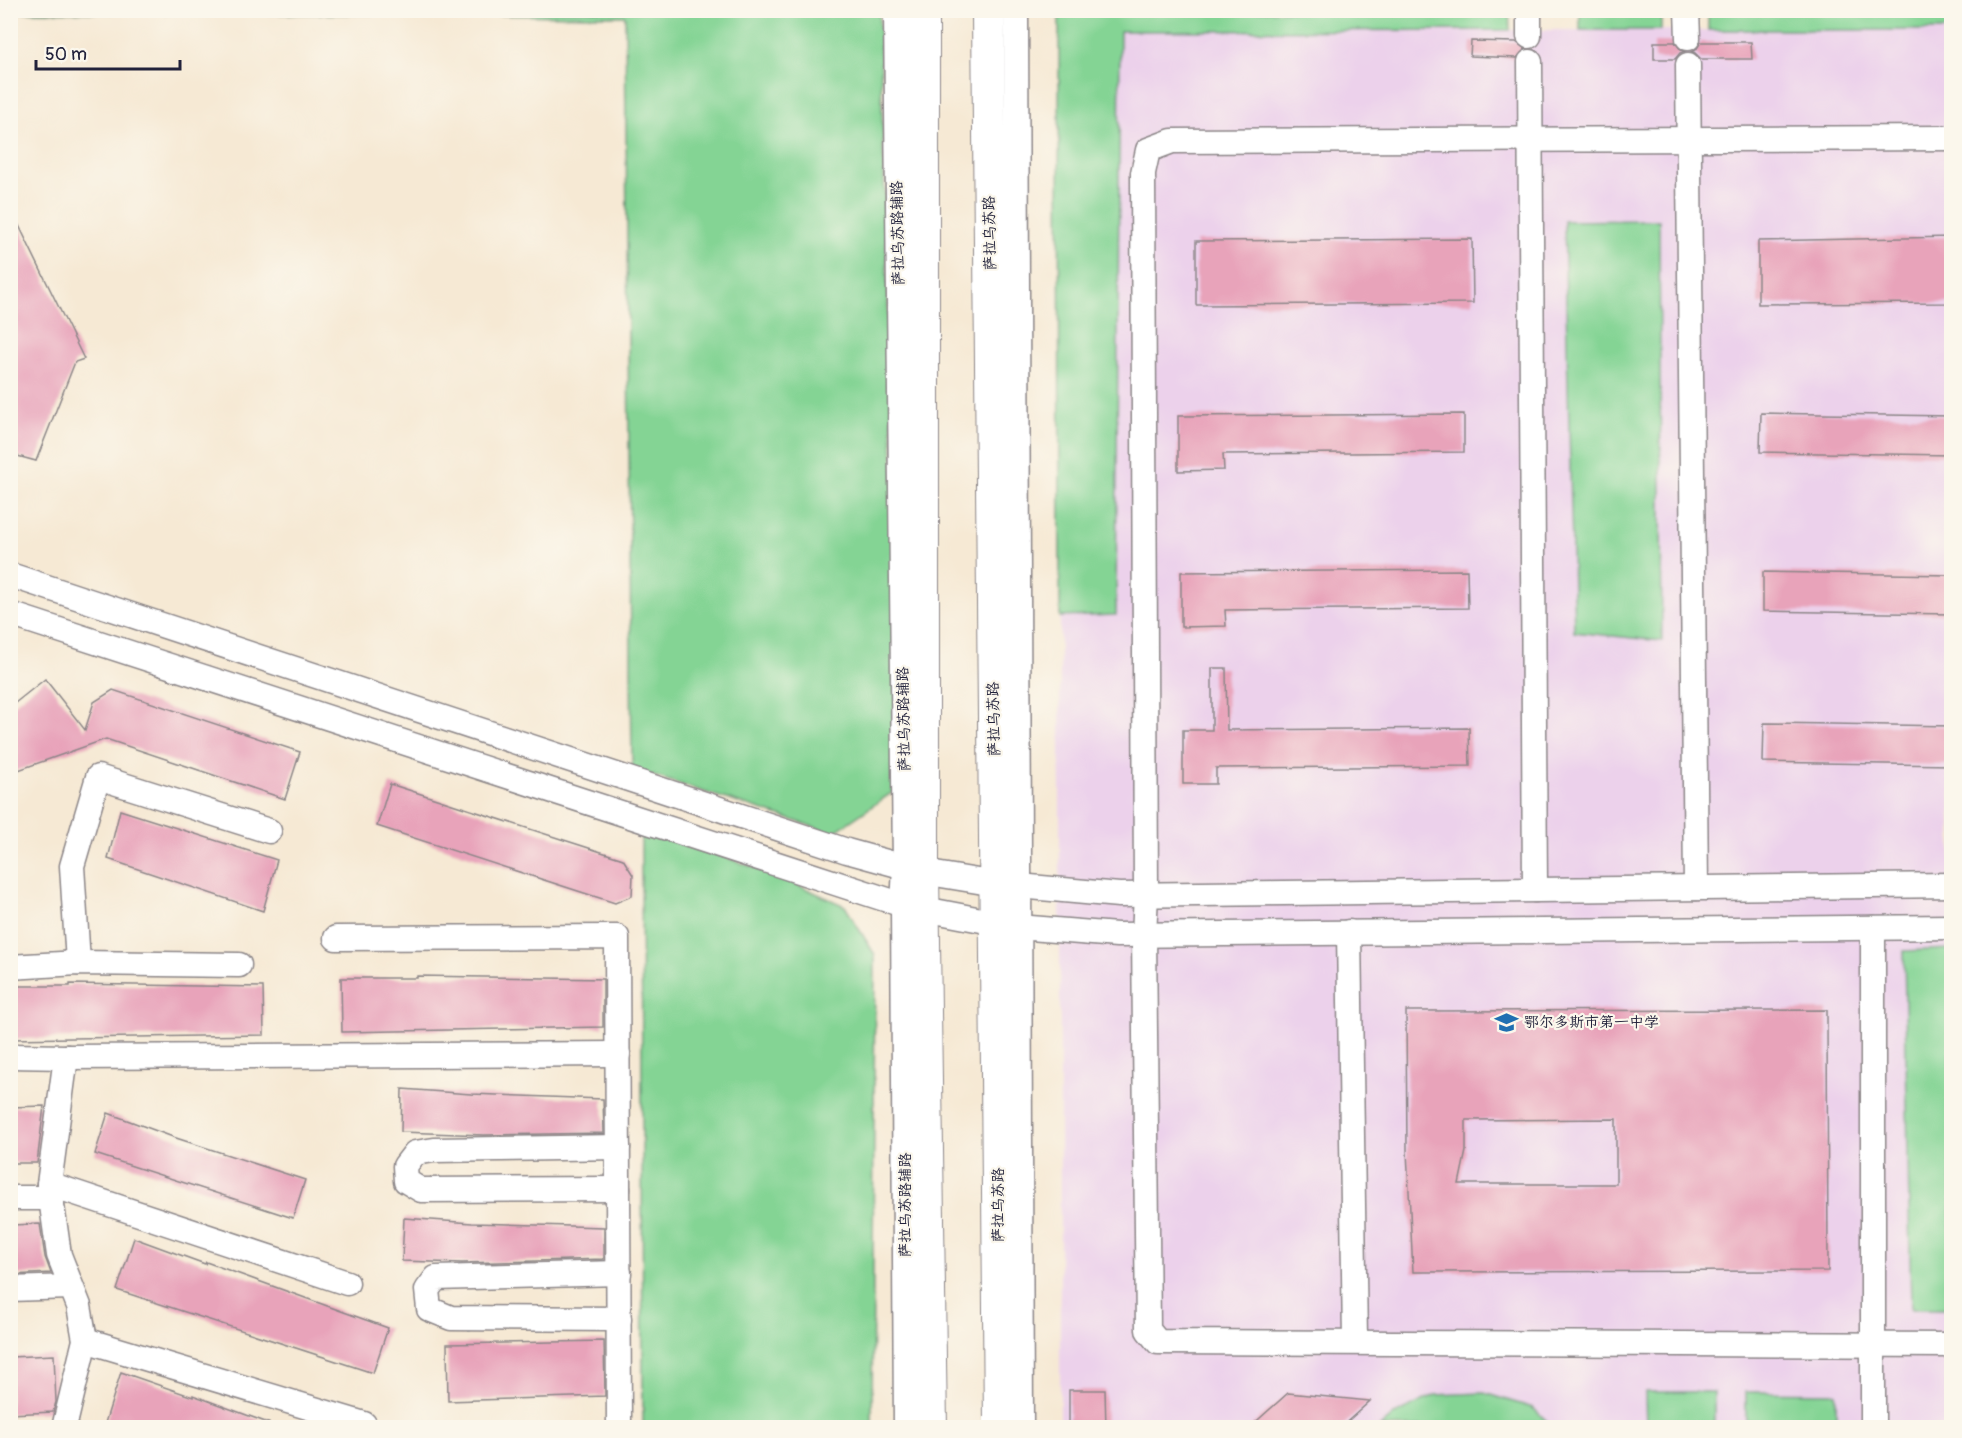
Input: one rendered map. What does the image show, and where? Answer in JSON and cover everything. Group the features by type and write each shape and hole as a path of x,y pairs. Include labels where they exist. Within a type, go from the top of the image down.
{"main road":[{"path":"923,10 914,907 931,1428"},
{"name":"萨拉乌苏路","path":"988,10 1007,886 1000,1428"}],"street":[{"name":"萨拉乌苏路辅路","path":"896,10 914,870"},
{"path":"1007,886 1016,10"},
{"path":"1529,10 1529,36"},
{"path":"1687,10 1688,38"},
{"path":"1530,62 1535,890"},
{"path":"1688,65 1696,888"},
{"path":"1952,138 1172,141 1148,150 1143,173 1146,895 1144,934 1148,1330 1158,1342 1952,1345"},
{"path":"10,575 835,847 914,870 1007,886 1146,895 1952,885"},
{"path":"10,614 914,907 1007,924 1117,934 1952,927"},
{"path":"78,963 72,866 98,777 269,831"},
{"name":"萨拉乌苏路辅路","path":"906,1428 914,907"},
{"path":"1007,924 1021,1428"},
{"path":"1873,928 1873,1428"},
{"path":"1349,932 1355,1341"},
{"path":"336,938 617,938 619,1428"},
{"path":"10,967 78,963 239,965"},
{"path":"10,1056 618,1054"},
{"path":"64,1428 85,1340 79,1306 58,1255 50,1191 66,1057"},
{"path":"618,1148 434,1150 415,1153 405,1166 406,1181 421,1191 618,1189"},
{"path":"10,1198 50,1191 347,1283"},
{"path":"618,1319 451,1318 429,1310 427,1290 436,1278 619,1273"},
{"path":"10,1289 71,1287"},
{"path":"85,1340 364,1424"}],"shaded area":[{"name":"鄂尔多斯市第一中学","path":"1060,30 1951,30 1951,1427 1060,1428"}],"green space":[{"path":"11,10 879,11 903,785 833,833 632,769 625,16 11,12"},
{"path":"1059,11 1509,11 1510,30 1120,31 1116,615 1060,617"},
{"path":"1580,11 1661,11 1661,30 1580,30"},
{"path":"1708,11 1951,11 1951,30 1708,30"},
{"path":"1659,220 1662,641 1574,632 1564,221"},
{"path":"641,827 778,876 845,906 875,955 872,1427 643,1427"},
{"path":"1951,949 1951,1309 1911,1309 1904,951"},
{"path":"1645,1392 1714,1392 1714,1427 1646,1427"},
{"path":"1746,1392 1836,1393 1836,1427 1746,1427"},
{"path":"1484,1393 1533,1408 1553,1427 1380,1427 1394,1415 1435,1395"}],"building":[{"path":"1471,41 1516,42 1525,49 1517,58 1470,56"},
{"path":"1654,42 1675,42 1681,50 1685,51 1675,59 1654,59"},
{"path":"1701,42 1751,42 1752,59 1701,59 1691,52 1696,50"},
{"path":"10,207 84,359 75,362 36,461 10,454"},
{"path":"1952,237 1952,303 1758,304 1758,241"},
{"path":"1472,239 1473,303 1196,305 1196,241"},
{"path":"1761,413 1952,416 1952,455 1760,452"},
{"path":"1464,414 1464,452 1223,454 1224,470 1178,471 1178,416"},
{"path":"1467,570 1468,608 1225,610 1226,626 1181,627 1181,572"},
{"path":"1763,572 1952,575 1952,614 1763,611"},
{"path":"1212,668 1226,668 1227,730 1469,728 1470,766 1216,768 1216,784 1183,784 1183,730 1212,730"},
{"path":"45,679 85,730 94,702 113,690 300,752 285,799 106,739 10,773 10,707"},
{"path":"1764,723 1952,726 1952,765 1763,762"},
{"path":"390,784 623,859 633,875 632,896 615,903 377,826"},
{"path":"120,810 277,860 263,911 108,859"},
{"path":"417,976 603,979 603,1027 342,1032 341,978 417,978"},
{"path":"70,984 263,987 264,1035 10,1039 10,986 70,986"},
{"path":"1827,1010 1828,1271 1413,1272 1407,1151 1406,1011","holes":["1616,1119 1616,1184 1459,1184 1466,1151 1466,1120"]},
{"path":"402,1089 603,1099 604,1133 484,1135 401,1132"},
{"path":"44,1106 37,1163 10,1163 10,1107"},
{"path":"108,1113 305,1180 293,1218 95,1154"},
{"path":"404,1218 472,1223 604,1227 604,1259 462,1263 402,1261"},
{"path":"40,1224 45,1257 51,1273 10,1275 10,1225"},
{"path":"134,1238 388,1328 373,1373 117,1290"},
{"path":"604,1341 605,1396 448,1401 447,1344"},
{"path":"54,1355 56,1402 53,1412 10,1414 10,1357"},
{"path":"121,1372 193,1397 193,1395 276,1426 275,1428 118,1428 105,1423"},
{"path":"1069,1390 1105,1390 1106,1428 1069,1428"},
{"path":"1288,1393 1370,1401 1340,1428 1249,1428"}],"place":[{"name":"鄂尔多斯市第一中学","path":"1506,1022"}]}
